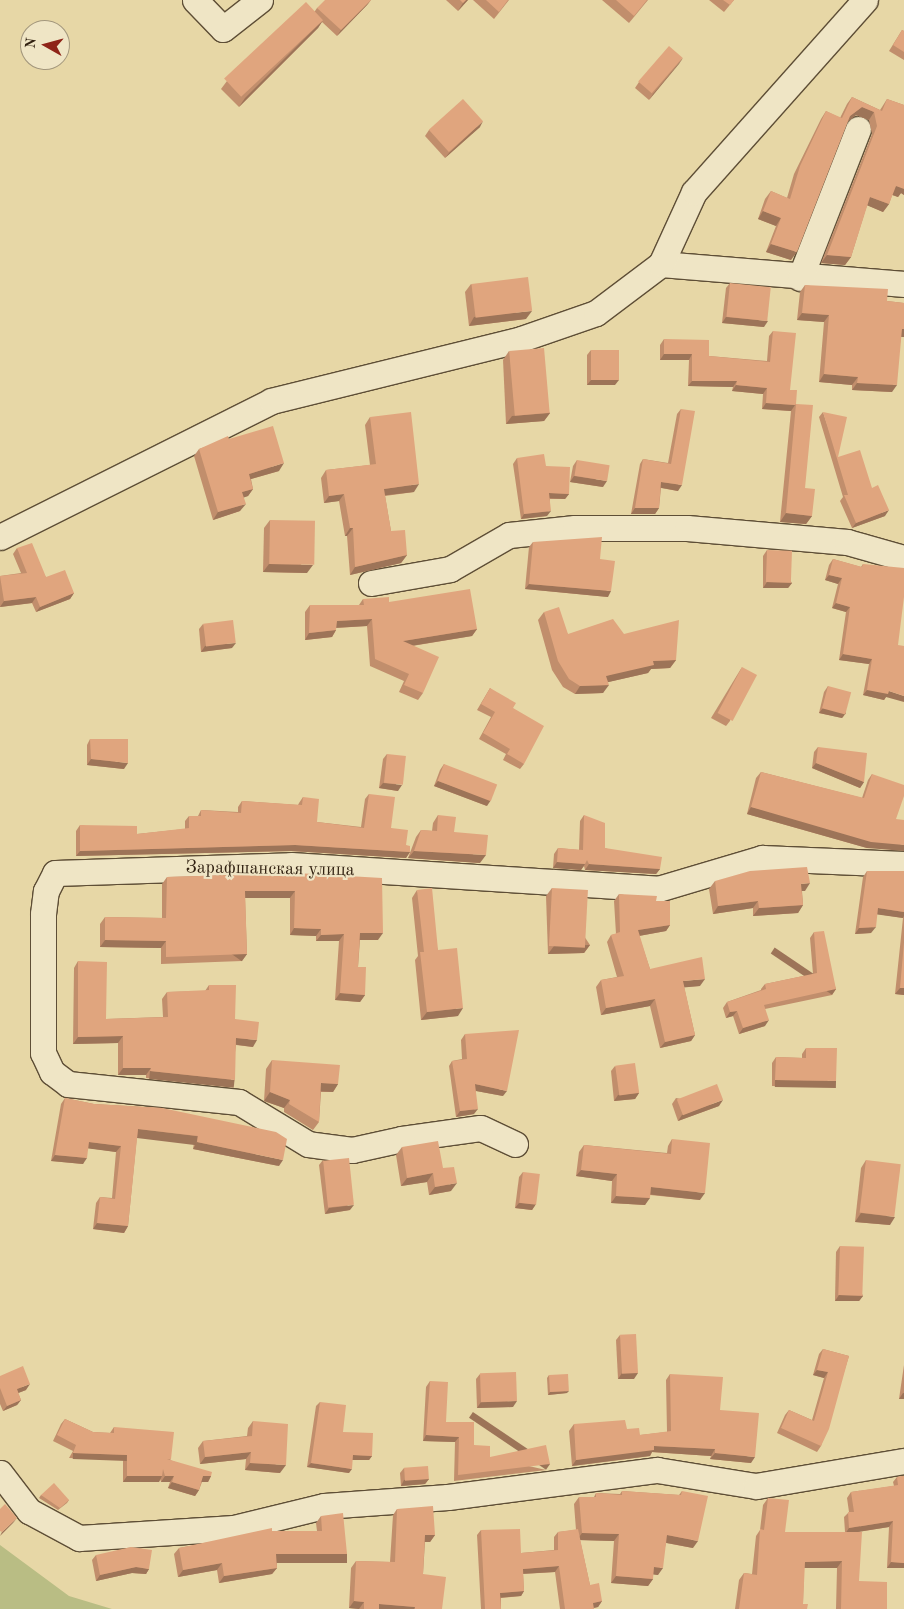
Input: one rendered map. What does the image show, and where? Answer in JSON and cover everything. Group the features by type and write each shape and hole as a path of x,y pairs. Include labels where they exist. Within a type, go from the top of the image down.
{"street":[{"path":"195,0 223,29 260,0"},
{"path":"0,537 271,401 521,339 596,313 662,264 694,192 865,0"},
{"path":"800,278 858,129"},
{"path":"662,264 800,278 904,284"},
{"path":"371,583 450,570 508,535 575,528 687,528 846,542 904,558"},
{"name":"Зарафшанская улица","path":"515,1144 480,1128 352,1150 308,1144 239,1102 68,1084 52,1072 43,1053 43,914 46,892 55,873 291,865 658,889 762,858 904,864"},
{"path":"0,1473 29,1511 80,1538 234,1528 324,1506 448,1498 658,1470 756,1486 904,1461"}],"green space":[{"path":"0,1545 69,1596 112,1609 0,1609"}],"building":[{"path":"325,0 371,0 341,30 317,8"},
{"path":"486,0 508,0 499,12"},
{"path":"616,0 647,0 634,16"},
{"path":"723,0 734,0 730,5"},
{"path":"306,2 323,20 241,97 224,78"},
{"path":"902,30 904,31 904,52 893,45"},
{"path":"669,46 683,58 652,93 638,81"},
{"path":"852,97 882,111 887,99 904,105 904,189 896,186 889,204 870,197 851,257 827,255 877,126 874,112 862,107 850,116 797,252 771,244 781,218 763,211 771,191 790,199 800,166 826,111 842,118"},
{"path":"463,99 483,121 449,152 429,130"},
{"path":"528,277 532,311 476,318 471,284"},
{"path":"730,283 771,287 767,321 726,317"},
{"path":"805,285 888,289 887,301 904,303 904,329 902,329 897,385 857,383 858,377 824,374 829,315 802,313"},
{"path":"773,331 796,333 790,390 797,390 795,405 766,403 767,388 736,385 737,381 692,381 692,354 664,354 664,339 709,340 709,356 770,362"},
{"path":"544,348 550,413 515,416 509,351"},
{"path":"591,350 619,350 619,380 591,380"},
{"path":"796,404 813,405 805,488 815,489 812,516 786,513"},
{"path":"681,409 695,411 682,485 661,482 659,508 635,508 643,459 671,464"},
{"path":"411,412 419,484 384,489 391,531 405,530 407,555 355,567 353,528 350,528 344,494 329,496 326,470 376,464 370,417"},
{"path":"823,412 847,417 838,457 860,450 872,488 878,485 889,510 856,523 844,495 848,495"},
{"path":"273,426 284,463 249,474 253,489 242,492 246,504 218,512 199,449 228,436 229,439"},
{"path":"544,454 546,466 570,467 569,494 549,493 551,511 524,514 517,458"},
{"path":"577,460 610,465 607,481 574,476"},
{"path":"270,520 315,521 314,565 269,564"},
{"path":"602,537 600,559 615,561 611,591 529,584 533,542"},
{"path":"32,543 46,577 65,570 74,593 40,607 36,597 4,601 0,576 27,573 17,548"},
{"path":"767,550 792,551 791,583 766,582"},
{"path":"833,559 862,567 863,564 904,568 904,597 898,645 904,646 904,696 889,691 888,694 867,690 872,659 843,654 850,607 836,603 842,578 829,575"},
{"path":"470,589 477,629 403,641 439,657 423,693 404,685 409,674 375,659 372,619 337,621 336,630 309,633 310,605 364,605 363,599 389,597 389,602"},
{"path":"559,607 568,634 613,619 624,634 679,620 676,660 653,661 654,665 606,676 609,685 580,686 569,679 558,661 544,612"},
{"path":"233,620 236,643 206,646 203,624"},
{"path":"742,667 757,675 733,721 718,713"},
{"path":"828,686 851,692 845,714 822,708"},
{"path":"490,688 516,703 513,708 544,726 524,764 507,754 510,749 483,733 495,712 481,704"},
{"path":"90,739 128,739 128,763 91,759"},
{"path":"818,747 867,753 864,782 816,763"},
{"path":"387,754 406,756 403,785 384,783"},
{"path":"444,764 497,784 491,801 438,781"},
{"path":"761,772 864,798 872,774 904,785 904,796 896,819 904,820 904,845 871,842 751,807"},
{"path":"369,794 395,797 391,828 408,830 406,845 410,846 410,852 295,845 80,851 80,825 137,826 137,834 189,828 189,816 201,816 201,810 241,813 242,801 302,805 303,797 319,799 317,822 364,828"},
{"path":"438,815 456,817 454,832 488,835 486,855 414,851 421,830 437,831"},
{"path":"584,815 605,823 605,848 662,857 660,869 589,864 587,860 585,864 557,862 558,848 583,850"},
{"path":"807,867 810,883 801,884 803,905 759,908 758,901 718,906 715,881 750,871"},
{"path":"867,871 904,871 904,912 878,908 876,927 859,928"},
{"path":"296,873 382,878 383,933 360,933 358,967 366,967 365,995 340,993 344,934 321,935 321,929 294,928 295,891 245,891 247,954 166,957 166,941 105,940 105,917 166,918 167,877"},
{"path":"432,888 438,950 457,948 463,1008 427,1012 420,952 424,952 417,890"},
{"path":"552,888 588,890 585,948 549,946"},
{"path":"619,894 657,896 656,901 670,901 670,925 638,930 650,969 702,957 705,979 683,981 695,1035 665,1042 655,999 606,1008 601,980 624,976 611,935 620,932"},
{"path":"824,931 836,989 764,1005 769,1020 743,1028 737,1011 730,1012 727,1002 766,989 765,984 817,973 814,932"},
{"path":"904,942 904,988 900,988"},
{"path":"78,961 107,962 106,1019 168,1017 167,992 209,990 209,985 236,985 235,1019 259,1022 257,1040 236,1038 235,1080 150,1071 151,1068 123,1068 123,1036 78,1037"},
{"path":"519,1030 507,1091 475,1084 478,1109 460,1111 452,1061 467,1059 465,1034"},
{"path":"806,1048 837,1048 836,1081 775,1080 776,1057 806,1058"},
{"path":"272,1060 340,1065 338,1084 321,1083 319,1122 289,1104 290,1100 270,1092"},
{"path":"635,1063 639,1093 619,1095 615,1066"},
{"path":"717,1084 723,1100 683,1115 677,1099"},
{"path":"65,1098 94,1104 162,1108 276,1132 287,1139 283,1160 197,1142 198,1136 138,1129 128,1226 97,1223 100,1197 115,1199 121,1146 89,1142 87,1158 55,1155"},
{"path":"672,1139 710,1143 705,1193 651,1187 650,1198 616,1196 617,1174 581,1170 584,1145 671,1154"},
{"path":"438,1141 443,1168 454,1167 457,1183 435,1187 433,1173 407,1178 402,1147"},
{"path":"349,1158 354,1205 328,1207 323,1161"},
{"path":"866,1160 901,1164 894,1217 860,1213"},
{"path":"523,1172 540,1174 536,1205 519,1203"},
{"path":"840,1246 864,1247 862,1296 838,1295"},
{"path":"636,1334 638,1373 622,1374 620,1335"},
{"path":"823,1349 849,1356 829,1429 821,1446 781,1428 789,1410 814,1421 828,1372 817,1370"},
{"path":"23,1366 30,1384 17,1389 21,1400 7,1406 0,1388 0,1376"},
{"path":"516,1372 517,1401 481,1402 480,1373"},
{"path":"568,1374 569,1391 550,1392 549,1375"},
{"path":"670,1374 723,1377 720,1410 759,1413 755,1457 715,1453 715,1449 654,1446 654,1450 576,1460 574,1424 625,1420 627,1429 639,1428 640,1435 671,1431"},
{"path":"430,1381 448,1382 446,1422 474,1422 474,1445 490,1446 490,1457 546,1445 550,1464 458,1475 459,1437 426,1435"},
{"path":"320,1402 346,1405 343,1432 373,1433 372,1456 353,1455 352,1469 311,1463"},
{"path":"65,1419 93,1432 114,1433 114,1427 174,1432 171,1459 167,1459 212,1472 211,1476 203,1476 199,1490 172,1482 174,1476 165,1476 163,1469 162,1476 127,1476 127,1455 73,1453 76,1445 57,1435"},
{"path":"253,1421 288,1424 286,1465 250,1463 251,1452 205,1457 203,1441 252,1436"},
{"path":"428,1466 429,1479 405,1481 404,1468"},
{"path":"904,1476 904,1563 891,1562 893,1521 849,1528 848,1512 854,1512 851,1492 898,1485 897,1477"},
{"path":"54,1483 69,1500 60,1508 41,1495"},
{"path":"622,1491 681,1495 682,1491 708,1496 698,1541 667,1535 663,1568 654,1567 653,1579 616,1576 619,1534 582,1533 579,1497 596,1497 596,1493 622,1495"},
{"path":"768,1498 789,1500 785,1532 862,1532 859,1581 887,1582 887,1609 841,1609 842,1561 805,1562 803,1604 808,1604 807,1609 739,1609 744,1573 757,1575 760,1529 764,1530"},
{"path":"5,1504 17,1518 2,1532 0,1531 0,1509"},
{"path":"433,1506 435,1535 425,1535 423,1574 446,1577 442,1609 415,1609 415,1607 379,1604 379,1609 364,1609 364,1602 354,1601 356,1561 395,1562 397,1509"},
{"path":"343,1513 347,1554 276,1554 277,1568 224,1576 222,1563 183,1570 179,1548 272,1528 272,1531 322,1531 321,1516"},
{"path":"520,1529 521,1553 558,1550 558,1532 578,1529 590,1585 599,1583 602,1601 593,1603 594,1609 565,1609 559,1566 523,1569 524,1591 500,1593 501,1609 485,1609 481,1530"},
{"path":"131,1547 152,1550 149,1569 136,1567 100,1575 96,1555"}]}
